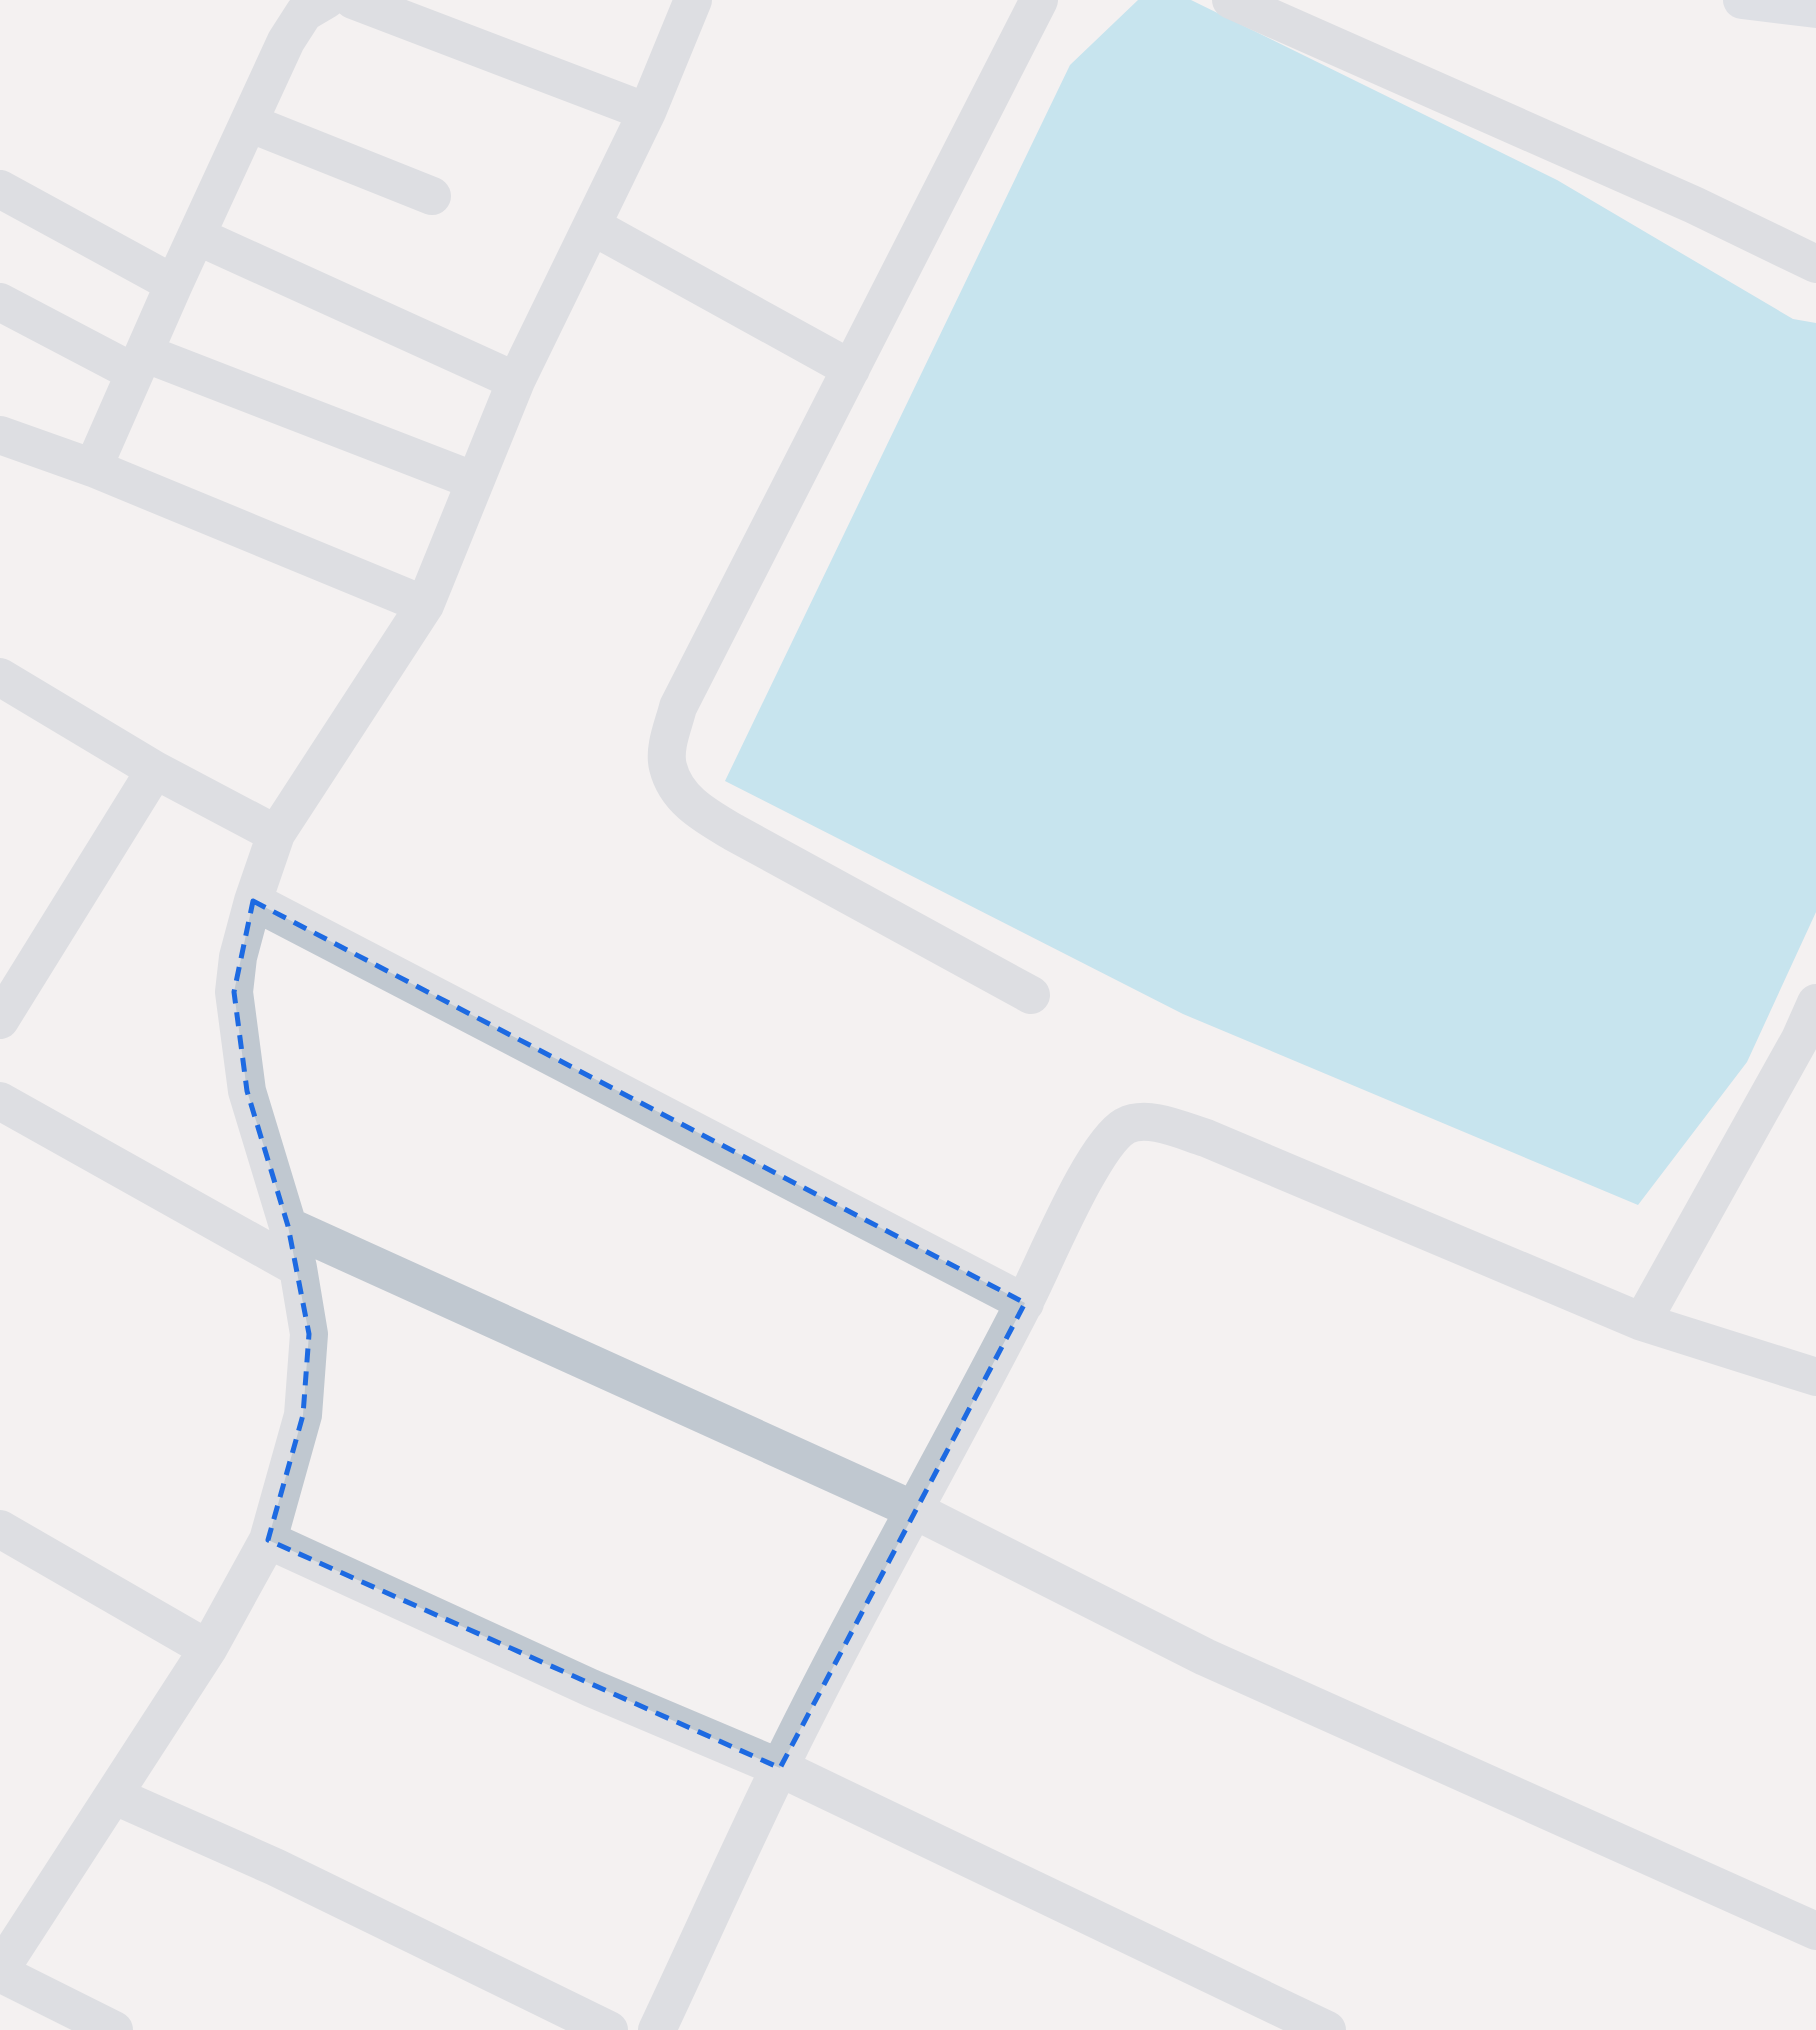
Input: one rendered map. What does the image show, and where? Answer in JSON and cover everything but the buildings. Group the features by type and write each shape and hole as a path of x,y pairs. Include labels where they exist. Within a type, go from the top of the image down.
{"main road":[{"path":"1742,0 1816,9"}],"street":[{"path":"353,0 647,112"},
{"path":"114,2030 0,1972 208,1650 268,1540 303,1415 309,1334 288,1226 247,1091 234,992 238,957 253,901 276,834 425,605 516,381 647,112 693,0"},
{"path":"1031,995 694,808 678,789 667,765 669,741 678,707 1039,0"},
{"path":"1230,0 1694,205 1816,264"},
{"path":"93,468 174,284 305,4"},
{"path":"249,122 432,196"},
{"path":"0,188 174,284"},
{"path":"592,226 851,369"},
{"path":"197,236 516,381"},
{"path":"0,302 139,363 475,481"},
{"path":"0,435 93,468 425,605"},
{"path":"0,677 155,770 276,834"},
{"path":"0,1020 155,770"},
{"path":"253,901 1025,1303"},
{"path":"1642,1322 1808,1040 1816,1003"},
{"path":"0,1101 298,1268"},
{"path":"657,2030 779,1768 1025,1303 1093,1163 1110,1140 1126,1126 1147,1122 1206,1138 1642,1322 1816,1377"},
{"path":"288,1226 914,1510 1205,1657 1816,1931"},
{"path":"0,1529 208,1650"},
{"path":"268,1540 591,1688 779,1768 1327,2030"},
{"path":"115,1796 275,1867 609,2030"}],"highlighted area":[{"path":"253,901 1025,1303 780,1768 268,1540 303,1415 309,1334 288,1226 247,1091 234,992"}],"water":[{"path":"1138,0 1191,0 1557,180 1793,319 1816,323 1816,912 1747,1062 1638,1205 1183,1014 725,781 1070,65"}]}
